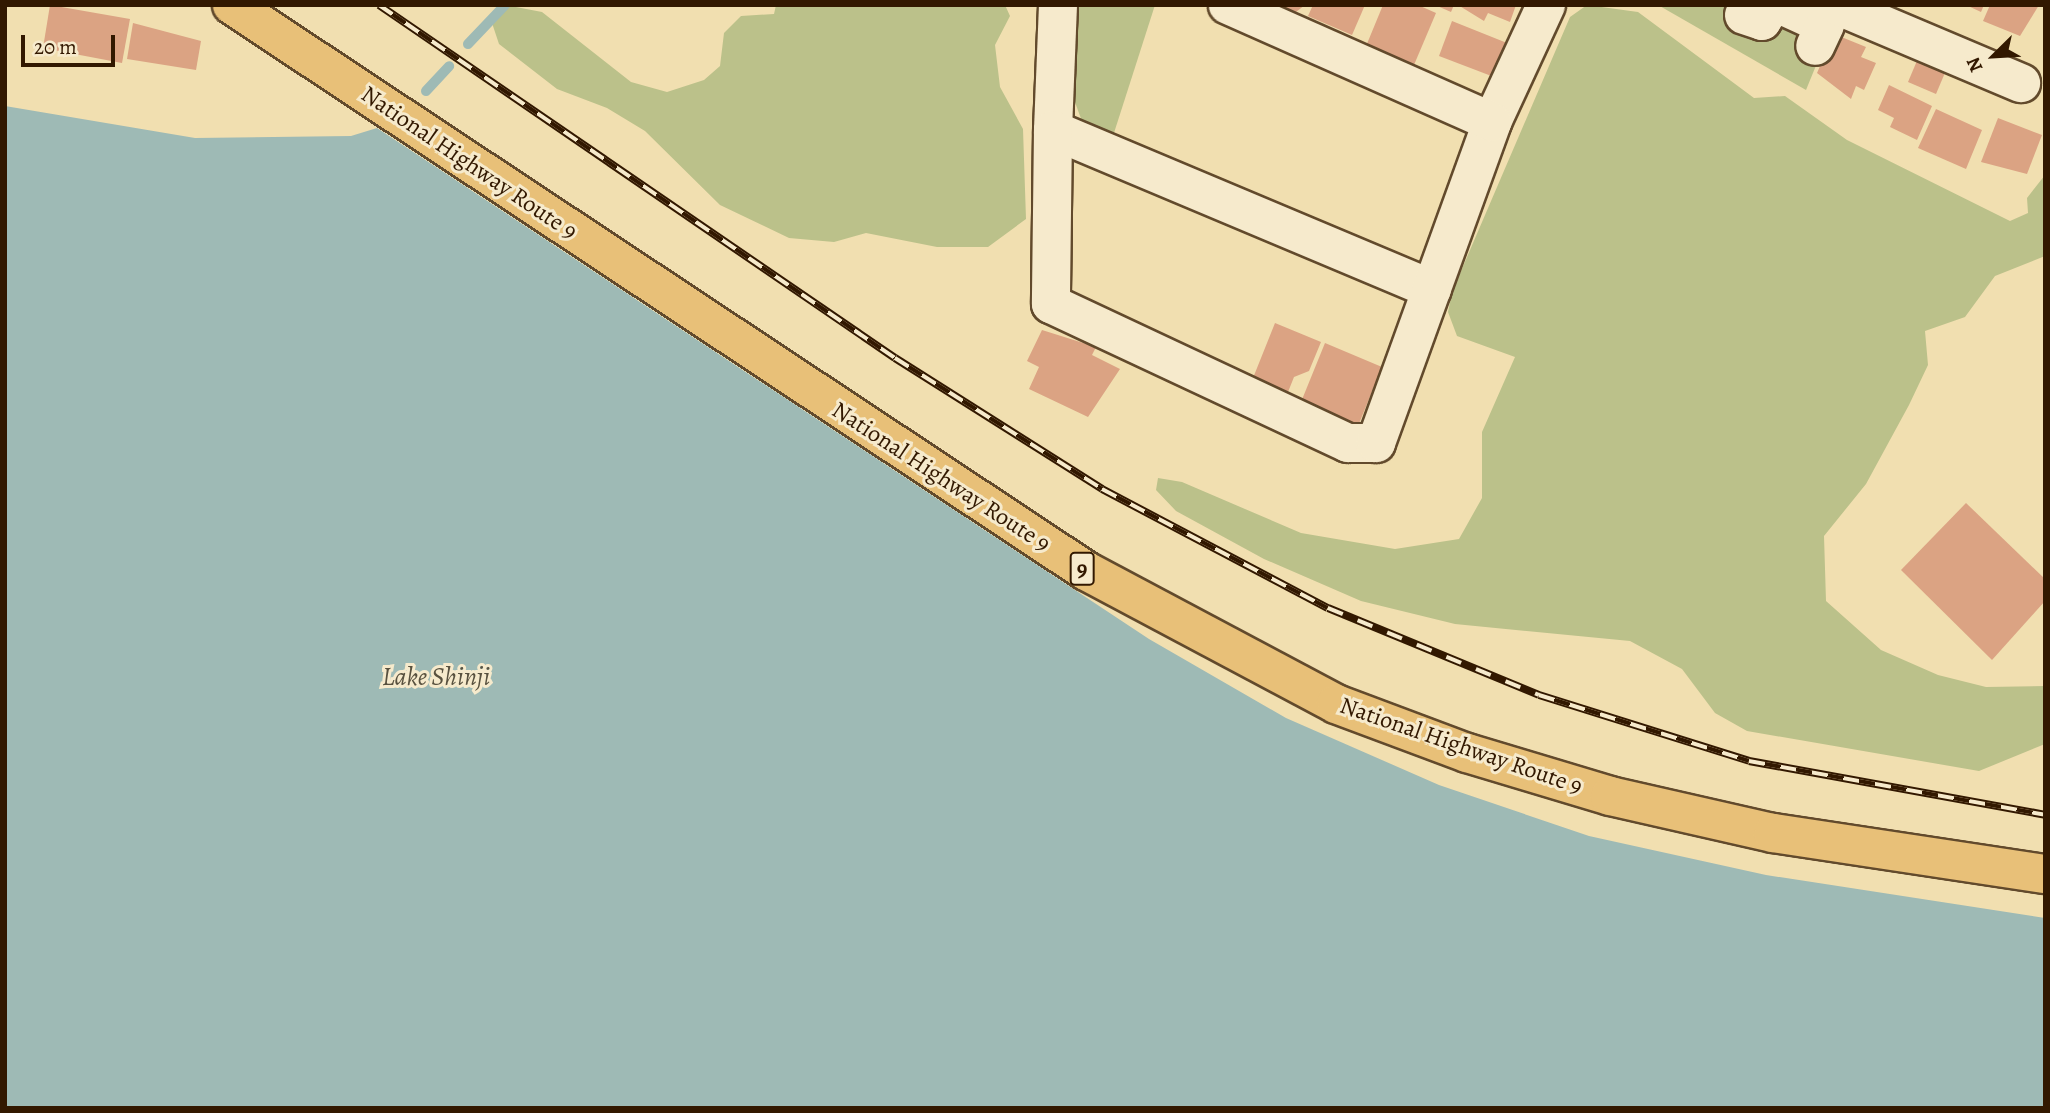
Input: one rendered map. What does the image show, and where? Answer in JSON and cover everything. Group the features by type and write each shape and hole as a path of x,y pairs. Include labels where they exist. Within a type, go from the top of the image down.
{"highway":[{"name":"National Highway Route 9","path":"232,5 1086,571 1324,698 1467,753 1610,796 1773,833 2045,874"}],"street":[{"path":"1058,5 1051,304 1348,443 1376,443 1492,122 1545,5"},
{"path":"1228,5 1492,122"},
{"path":"1781,5 1825,25 1815,46"},
{"path":"1836,5 2021,83"},
{"path":"1053,130 1432,289"}],"green space":[{"path":"506,5 542,12 631,82 667,92 704,80 720,66 724,33 741,16 774,14 776,5 1005,5 1010,16 995,45 1000,87 1023,129 1026,219 988,247 937,247 866,233 834,242 789,238 720,205 645,131 607,108 557,89 499,44 491,20"},
{"path":"1072,5 1155,5 1113,136 1083,124 1069,86"},
{"path":"1587,5 1638,12 1754,98 1785,96 1847,140 2010,221 2028,213 2027,198 2045,175 2045,256 1995,276 1965,317 1925,331 1928,365 1909,405 1866,484 1824,536 1826,601 1881,650 1938,675 1986,687 2045,686 2045,744 1979,771 1747,731 1715,713 1682,669 1630,641 1455,624 1361,601 1264,559 1176,511 1156,490 1158,478 1182,482 1301,533 1395,549 1459,539 1482,498 1482,432 1515,357 1457,336 1448,312 1452,292 1570,17"},
{"path":"1658,5 1790,5 1833,24 1806,90"}],"water":[{"name":"Lake Shinji","path":"5,106 195,138 351,136 377,128 1149,639 1286,718 1439,785 1589,836 1766,875 2045,918 2045,1108 5,1108"}],"building":[{"path":"50,5 130,19 122,63 43,48"},
{"path":"1270,5 1305,5 1292,15"},
{"path":"1313,5 1365,5 1352,35 1308,16"},
{"path":"1383,5 1418,5 1436,13 1411,72 1364,51"},
{"path":"1435,5 1454,5 1451,12"},
{"path":"1458,5 1516,5 1510,22 1488,13 1484,21"},
{"path":"1966,5 1984,5 1981,12"},
{"path":"1990,5 2039,5 2020,36 1983,21"},
{"path":"1452,21 1507,43 1494,77 1439,56"},
{"path":"133,23 201,41 196,70 127,59"},
{"path":"1834,34 1866,47 1861,57 1876,63 1864,90 1856,86 1851,99 1817,73"},
{"path":"1919,56 1947,68 1936,94 1908,82"},
{"path":"1889,85 1932,106 1917,140 1890,127 1894,118 1878,110"},
{"path":"1936,109 1982,130 1966,169 1918,148"},
{"path":"1998,118 2042,135 2027,174 1981,162"},
{"path":"1275,323 1321,342 1309,371 1294,377 1288,392 1253,378"},
{"path":"1042,330 1096,347 1092,355 1120,369 1088,417 1029,389 1039,367 1027,361"},
{"path":"1325,343 1382,367 1358,426 1301,402"},
{"path":"1966,503 2045,579 2045,601 1992,660 1901,570"}],"waterway":[{"path":"468,44 505,5"},
{"path":"426,91 449,66"}],"railway":[{"path":"379,5 895,358 1102,489 1328,608 1539,695 1749,761 2045,815"}]}
